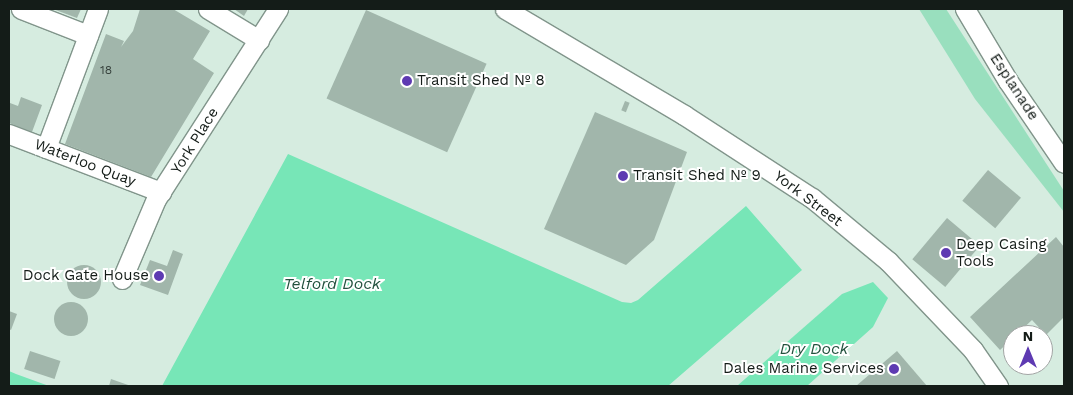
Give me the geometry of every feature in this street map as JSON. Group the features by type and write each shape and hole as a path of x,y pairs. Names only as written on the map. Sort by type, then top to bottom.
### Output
{"street":[{"path":"21,9 88,34"},
{"path":"46,148 98,9"},
{"path":"208,9 259,40"},
{"name":"York Place","path":"122,279 161,192 278,9"},
{"name":"York Street","path":"505,9 684,115 812,198 888,261 973,350 998,386"},
{"name":"Esplanade","path":"966,9 1008,81 1064,163"},
{"name":"Waterloo Quay","path":"9,134 161,192"}],"shaded area":[{"path":"919,9 946,9 1064,191 1064,212 975,99"}],"water":[{"name":"Telford Dock","path":"288,154 622,302 631,303 638,300 746,206 802,270 668,386 162,386"},
{"name":"Dry Dock","path":"873,282 888,298 873,327 807,386 737,386 842,294"},
{"path":"9,371 16,374 49,386 9,386"}],"building":[{"path":"53,9 81,9 77,18"},
{"path":"140,9 173,9 210,31 193,59 214,73 151,177 65,144 106,34 124,41 121,47 133,31"},
{"path":"234,9 248,9 244,16"},
{"name":"Transit Shed № 8","path":"366,10 487,64 447,152 327,99"},
{"path":"21,97 42,105 32,132 9,123 10,103 18,106"},
{"path":"625,101 630,103 626,112 621,110"},
{"name":"Transit Shed № 9","path":"595,112 687,152 654,240 626,265 544,229"},
{"path":"988,170 1021,198 995,228 962,201"},
{"name":"Deep Casing Tools","path":"947,218 980,246 945,287 912,259"},
{"path":"1056,237 1064,247 1064,317 1053,328 1053,325 1037,325 1032,320 1027,325 1003,325 1003,347 1000,350 970,317"},
{"name":"Dock Gate House","path":"173,250 183,254 168,295 140,285 150,260 167,266"},
{"path":"84,265 96,270 101,282 96,294 84,299 72,294 67,282 72,270"},
{"path":"71,302 83,307 88,319 83,331 71,336 59,331 54,319 59,307"},
{"path":"9,311 17,314 11,330 9,329"},
{"path":"30,351 60,361 55,379 24,369"},
{"name":"Dales Marine Services","path":"897,351 927,386 856,386"},
{"path":"111,379 131,386 109,386"}],"place":[{"name":"Transit Shed № 8","path":"407,81"},
{"name":"Transit Shed № 9","path":"623,176"},
{"name":"Deep Casing Tools","path":"946,253"},
{"name":"Dock Gate House","path":"159,276"},
{"name":"Dales Marine Services","path":"894,369"}]}
